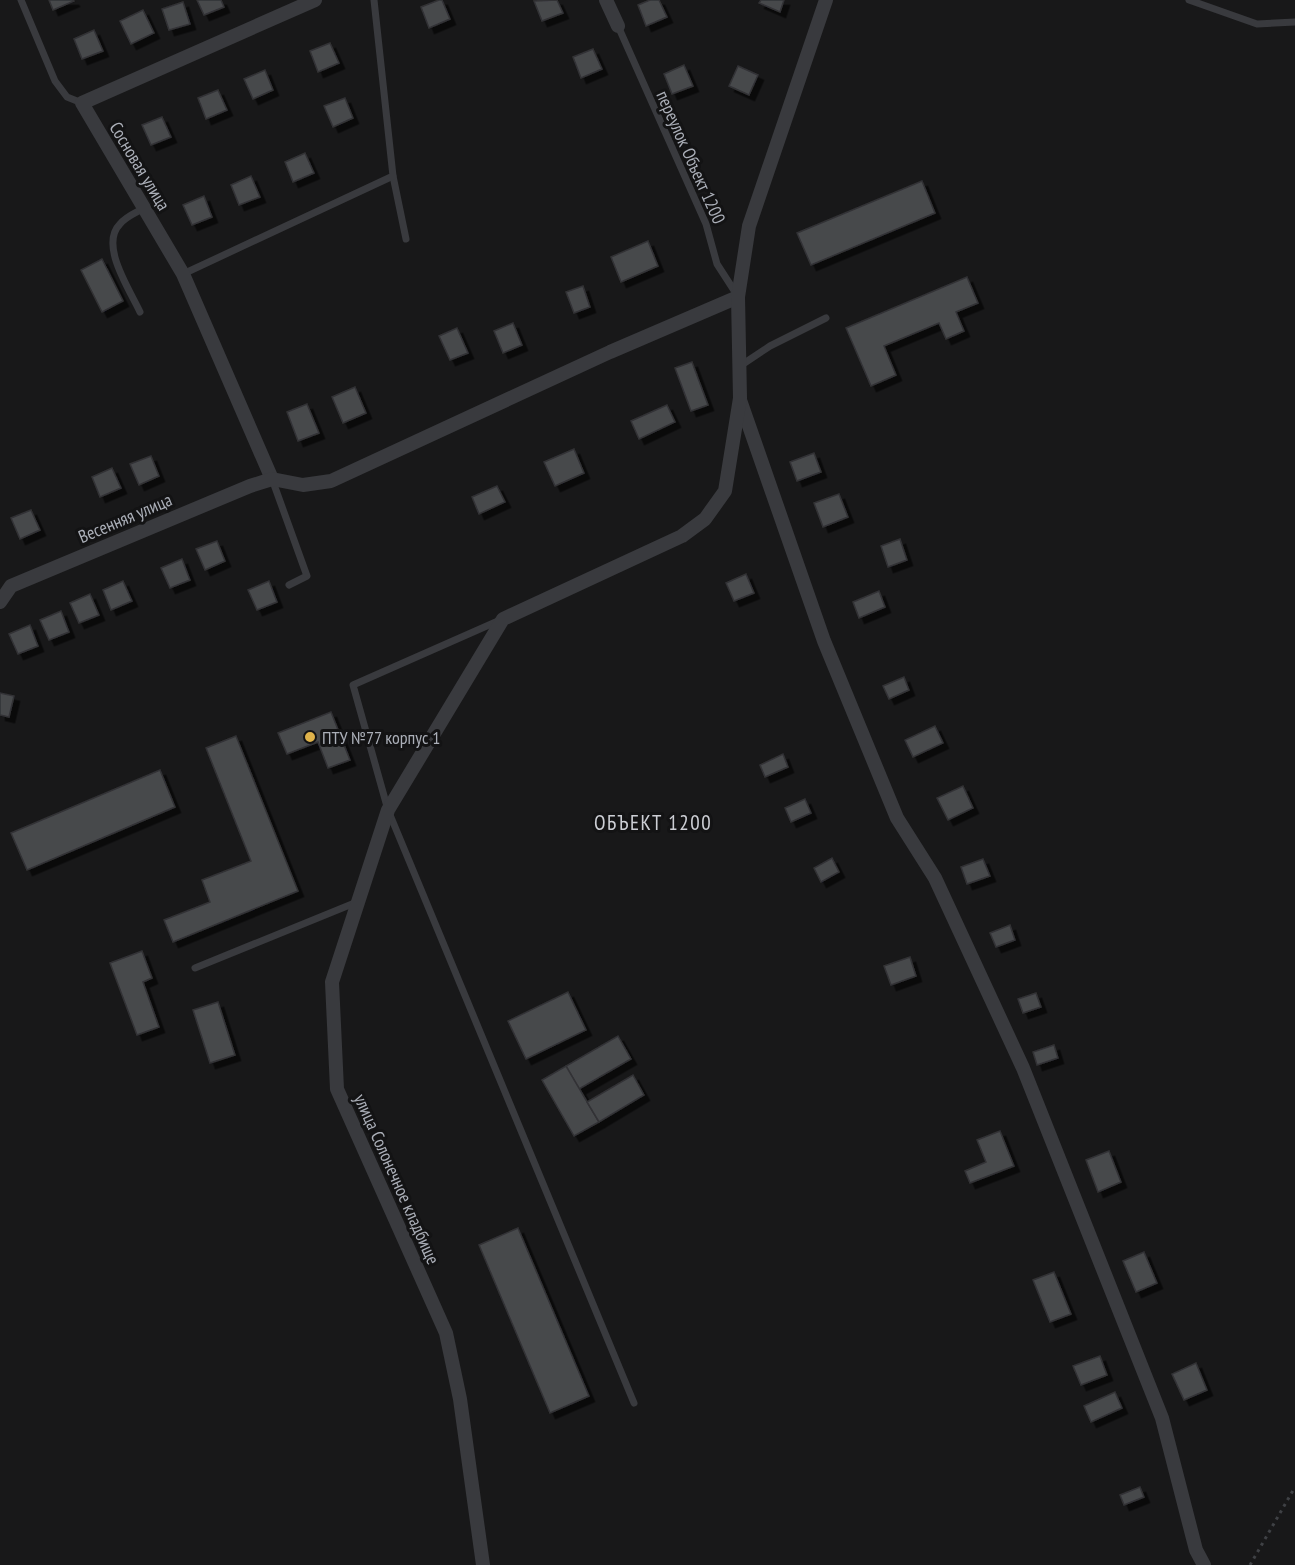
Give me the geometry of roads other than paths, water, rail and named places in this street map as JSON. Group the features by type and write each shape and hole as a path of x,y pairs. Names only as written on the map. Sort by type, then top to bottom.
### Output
{"street":[{"path":"82,103 315,0"},
{"path":"606,0 618,26"},
{"path":"503,619 682,536 705,519 725,490 740,398 738,297 749,226 826,0"},
{"name":"Сосновая улица","path":"82,103 183,274 272,479"},
{"path":"272,479 303,486 331,481 395,454 610,352 738,297"},
{"path":"740,398 824,641 892,807 935,878 1023,1068 1154,1396 1173,1452 1196,1550 1204,1565"},
{"name":"Весенняя улица","path":"0,602 11,586 250,486 272,479"},
{"name":"улица Солонечное кладбище","path":"483,1565 460,1399 447,1333 337,1089 332,982 388,810 503,619"}],"lane":[{"path":"21,0 55,81 67,97 82,103"},
{"path":"374,0 393,176 406,239"},
{"path":"1190,0 1257,24 1295,22"},
{"name":"переулок Объект 1200","path":"618,26 706,224 717,264 738,297"},
{"path":"183,274 393,176"},
{"path":"140,312 114,259 112,236 120,224 144,208"},
{"path":"740,366 770,346 826,318"},
{"path":"272,479 307,576 289,585"},
{"path":"503,619 352,685 388,810 634,1403"},
{"path":"195,968 357,902"}],"place":[{"name":"ПТУ №77 корпус 1","path":"310,737"}],"district":[{"name":"ОБЪЕКТ 1200","path":"653,822"}]}
